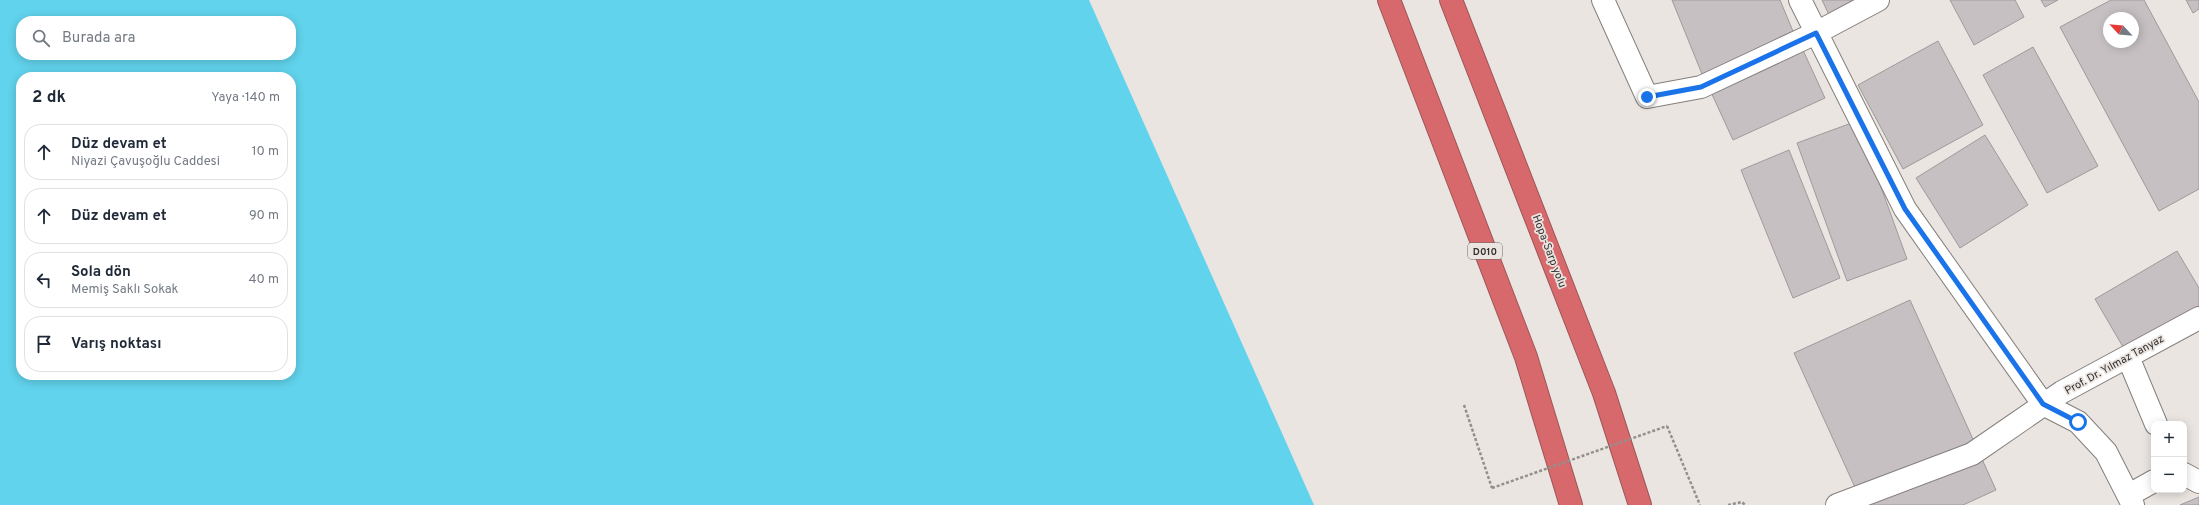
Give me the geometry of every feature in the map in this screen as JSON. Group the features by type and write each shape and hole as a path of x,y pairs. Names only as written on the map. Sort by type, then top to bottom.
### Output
{"highway":[{"name":"D010","path":"1389,0 1526,357 1571,505"},
{"name":"Hopa-Sarp yolu","path":"1451,0 1604,393 1640,505"}],"street":[{"path":"1603,0 1647,97 1701,87 1816,33 1878,0"},
{"path":"1800,0 1905,209 2043,404 2078,422 2106,452 2131,500 2151,483"},
{"name":"Prof. Dr. Yılmaz Tanyaz","path":"1837,505 1972,454 2043,404 2199,318"},
{"path":"2128,357 2155,421"},
{"path":"2187,476 2199,482"}],"path":[{"path":"1464,405 1492,488 1667,426 1700,505"},
{"path":"1728,505 1742,502 1745,505"}],"water":[{"path":"0,0 1089,0 1314,505 0,505"}],"building":[{"path":"1672,0 1780,0 1795,36 1702,74"},
{"path":"1822,0 1865,0 1830,17"},
{"path":"1950,0 2015,0 2024,17 1974,45"},
{"path":"2041,0 2058,0 2045,7"},
{"path":"2111,0 2144,0 2199,102 2199,189 2159,211 2060,27"},
{"path":"2186,0 2199,0 2199,9 2193,13"},
{"path":"1938,41 1983,125 1903,169 1858,85"},
{"path":"2033,47 2098,166 2047,193 1983,75"},
{"path":"1802,48 1825,98 1733,140 1710,90"},
{"path":"1857,121 1907,259 1847,281 1797,143"},
{"path":"1985,135 2028,205 1960,248 1916,178"},
{"path":"1789,150 1840,278 1793,298 1741,170"},
{"path":"2177,251 2199,288 2199,325 2133,364 2095,299"},
{"path":"1910,300 1996,490 1963,505 1863,505 1794,353"},
{"path":"2199,497 2199,505 2180,505"}],"route":[{"path":"1647,97 1701,87 1816,33 1905,209 2043,404 2078,422"}]}
